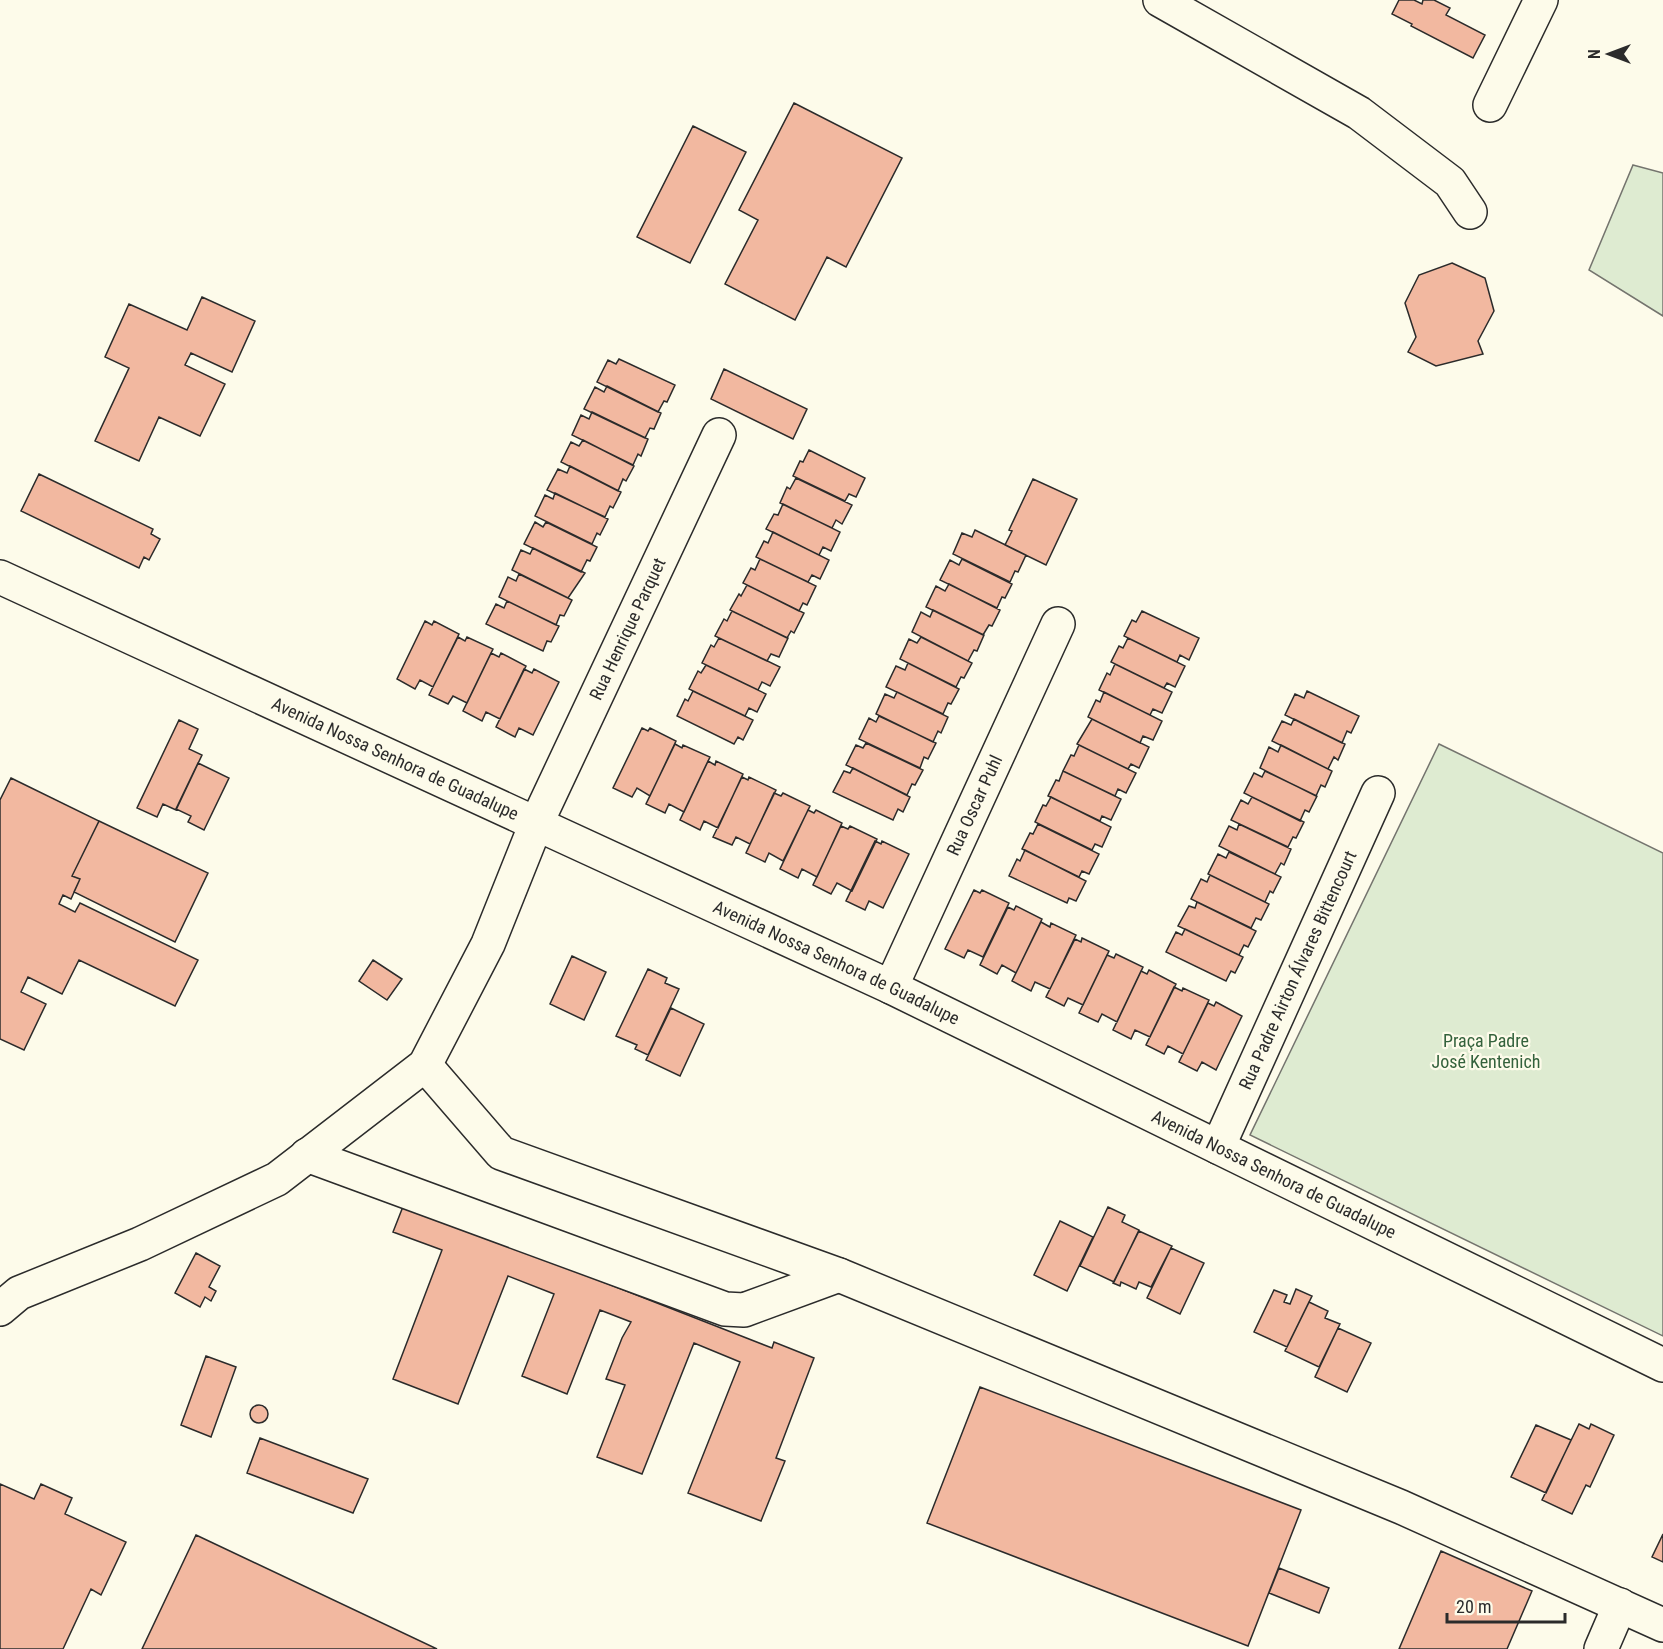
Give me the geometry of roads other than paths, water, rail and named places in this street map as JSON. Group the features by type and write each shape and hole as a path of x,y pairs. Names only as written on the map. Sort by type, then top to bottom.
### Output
{"street":[{"path":"1160,0 1359,113 1450,182 1470,212"},
{"path":"1490,105 1541,0"},
{"name":"Rua Henrique Parquet","path":"425,1065 488,944 536,824 718,435"},
{"name":"Avenida Nossa Senhora de Guadalupe","path":"0,577 891,987 1663,1365"},
{"name":"Rua Oscar Puhl","path":"891,987 1058,624"},
{"name":"Rua Padre Airton Álvares Bittencourt","path":"1218,1147 1378,793"},
{"path":"0,1309 19,1293 140,1244 277,1179 425,1065 501,1153 839,1275 1401,1507 1663,1625"},
{"path":"307,1155 725,1309 744,1310 839,1275"},
{"path":"1601,1649 1620,1605"}],"park label":[{"name":"Praça Padre José Kentenich","path":"1486,1051"}]}
